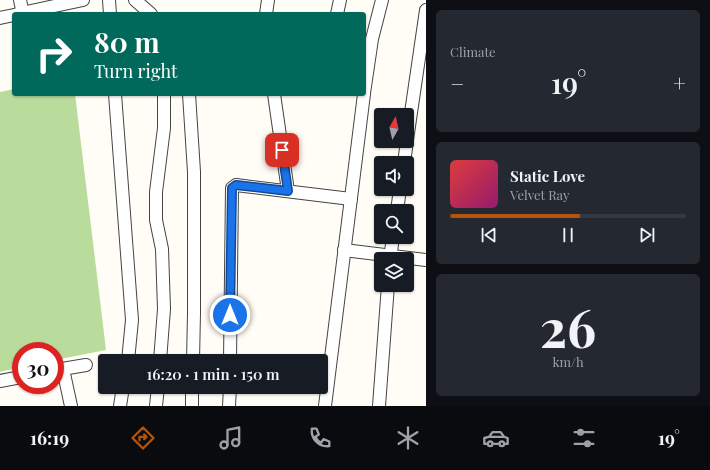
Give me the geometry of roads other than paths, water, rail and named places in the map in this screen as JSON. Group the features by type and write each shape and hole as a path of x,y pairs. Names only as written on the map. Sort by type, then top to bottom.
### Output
{"street":[{"path":"19,12 20,0"},
{"path":"28,12 83,0"},
{"path":"109,0 110,12"},
{"path":"135,0 149,12"},
{"path":"266,12 268,0"},
{"path":"337,12 340,0"},
{"path":"366,80 372,39 382,0"},
{"path":"412,108 426,10"},
{"path":"0,18 12,15"},
{"path":"115,96 132,320 129,354"},
{"path":"161,354 164,309 162,249 156,220 156,192 164,128 164,96"},
{"path":"189,96 194,172 193,354"},
{"path":"274,96 288,191"},
{"path":"325,406 364,96"},
{"path":"230,354 232,188 236,185 351,199"},
{"path":"344,250 374,255"},
{"path":"414,259 426,260"},
{"path":"379,406 387,292"},
{"path":"64,369 86,364"},
{"path":"0,381 12,379"},
{"path":"64,385 71,406"},
{"path":"120,406 122,394"},
{"path":"156,406 157,394"},
{"path":"192,394 192,406"},
{"path":"230,394 230,406"}]}
